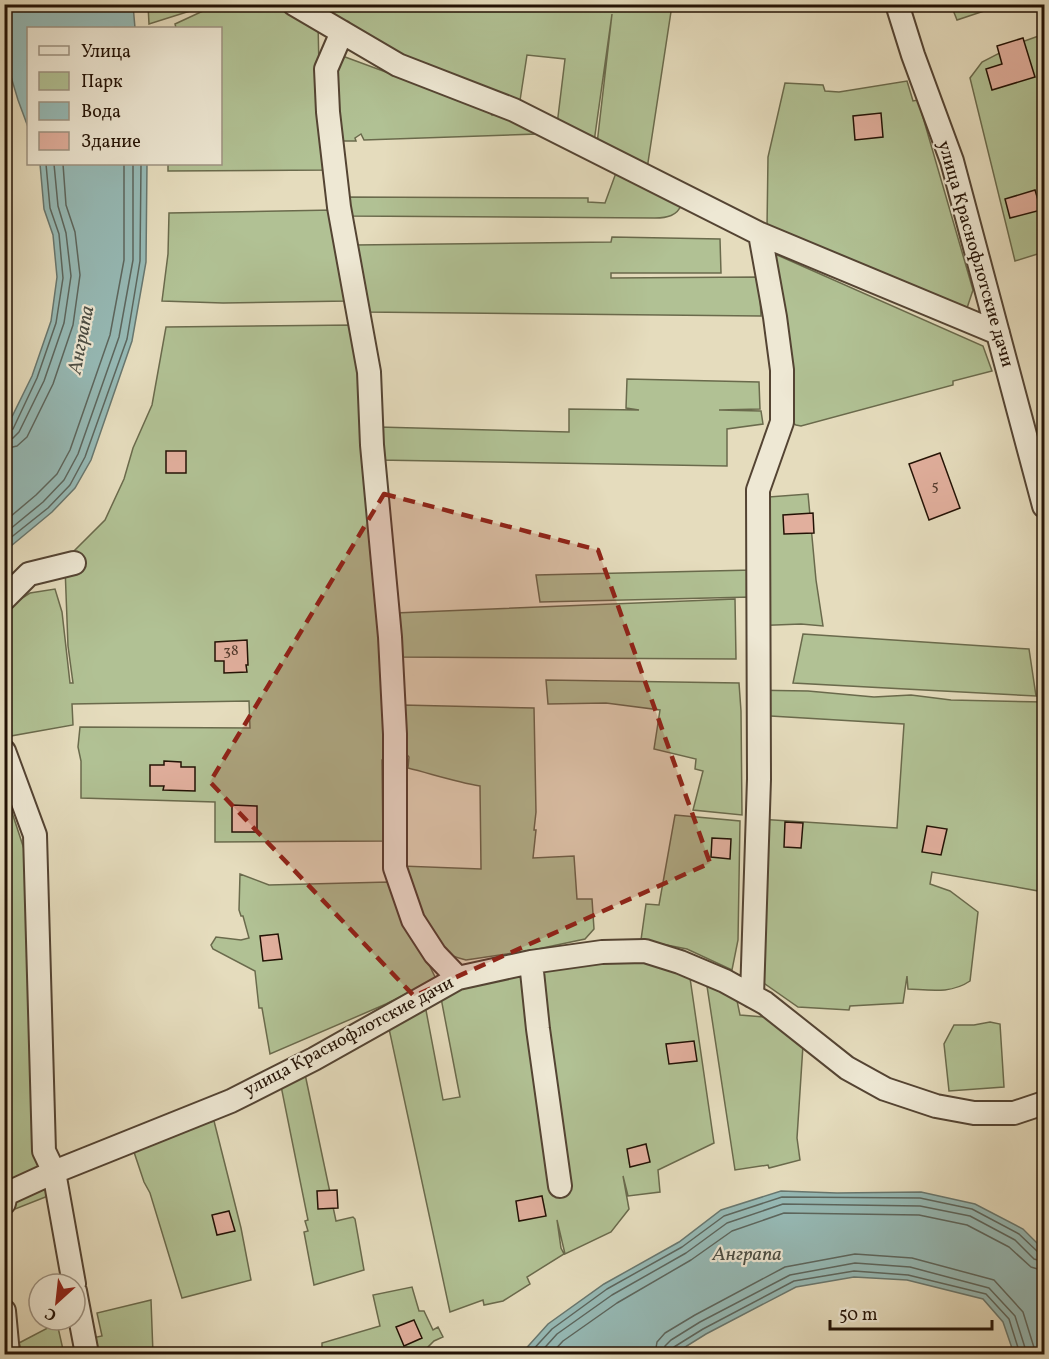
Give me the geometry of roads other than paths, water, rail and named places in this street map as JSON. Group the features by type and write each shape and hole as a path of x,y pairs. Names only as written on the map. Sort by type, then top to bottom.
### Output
{"street":[{"path":"294,4 398,64 514,110 760,234 998,333"},
{"name":"улица Краснофлотские дачи","path":"897,4 952,161 1044,506"},
{"path":"342,32 326,69 328,112 339,207 369,372 372,445 390,637 395,734 395,868 412,920 435,954 458,978"},
{"path":"752,996 759,779 758,490 782,422 782,370 760,234"},
{"path":"4,599 29,574 74,563"},
{"path":"4,751 35,835 44,1151 54,1172 72,1272"},
{"name":"улица Краснофлотские дачи","path":"5,1197 54,1172 231,1101 314,1059 458,978 531,962 602,951 645,951 689,965 726,981 765,1004 847,1068 885,1089 936,1106 974,1113 1014,1113 1044,1103"},
{"path":"531,962 560,1186"},
{"path":"4,1311 8,1354"},
{"path":"83,1332 87,1354"}],"water":[{"path":"4,5 133,5 135,27 27,27 27,124 9,70 5,65"},
{"name":"Анграпа","path":"40,165 147,165 146,262 132,341 91,460 75,488 52,512 5,551 5,431 32,376 51,321 57,277 53,235 44,209"},
{"name":"Анграпа","path":"781,1191 921,1192 975,1204 1023,1229 1044,1250 1044,1354 1014,1354 1003,1322 983,1299 907,1280 854,1277 796,1287 706,1334 674,1354 521,1354 548,1324 604,1284 679,1242 721,1210"}]}
